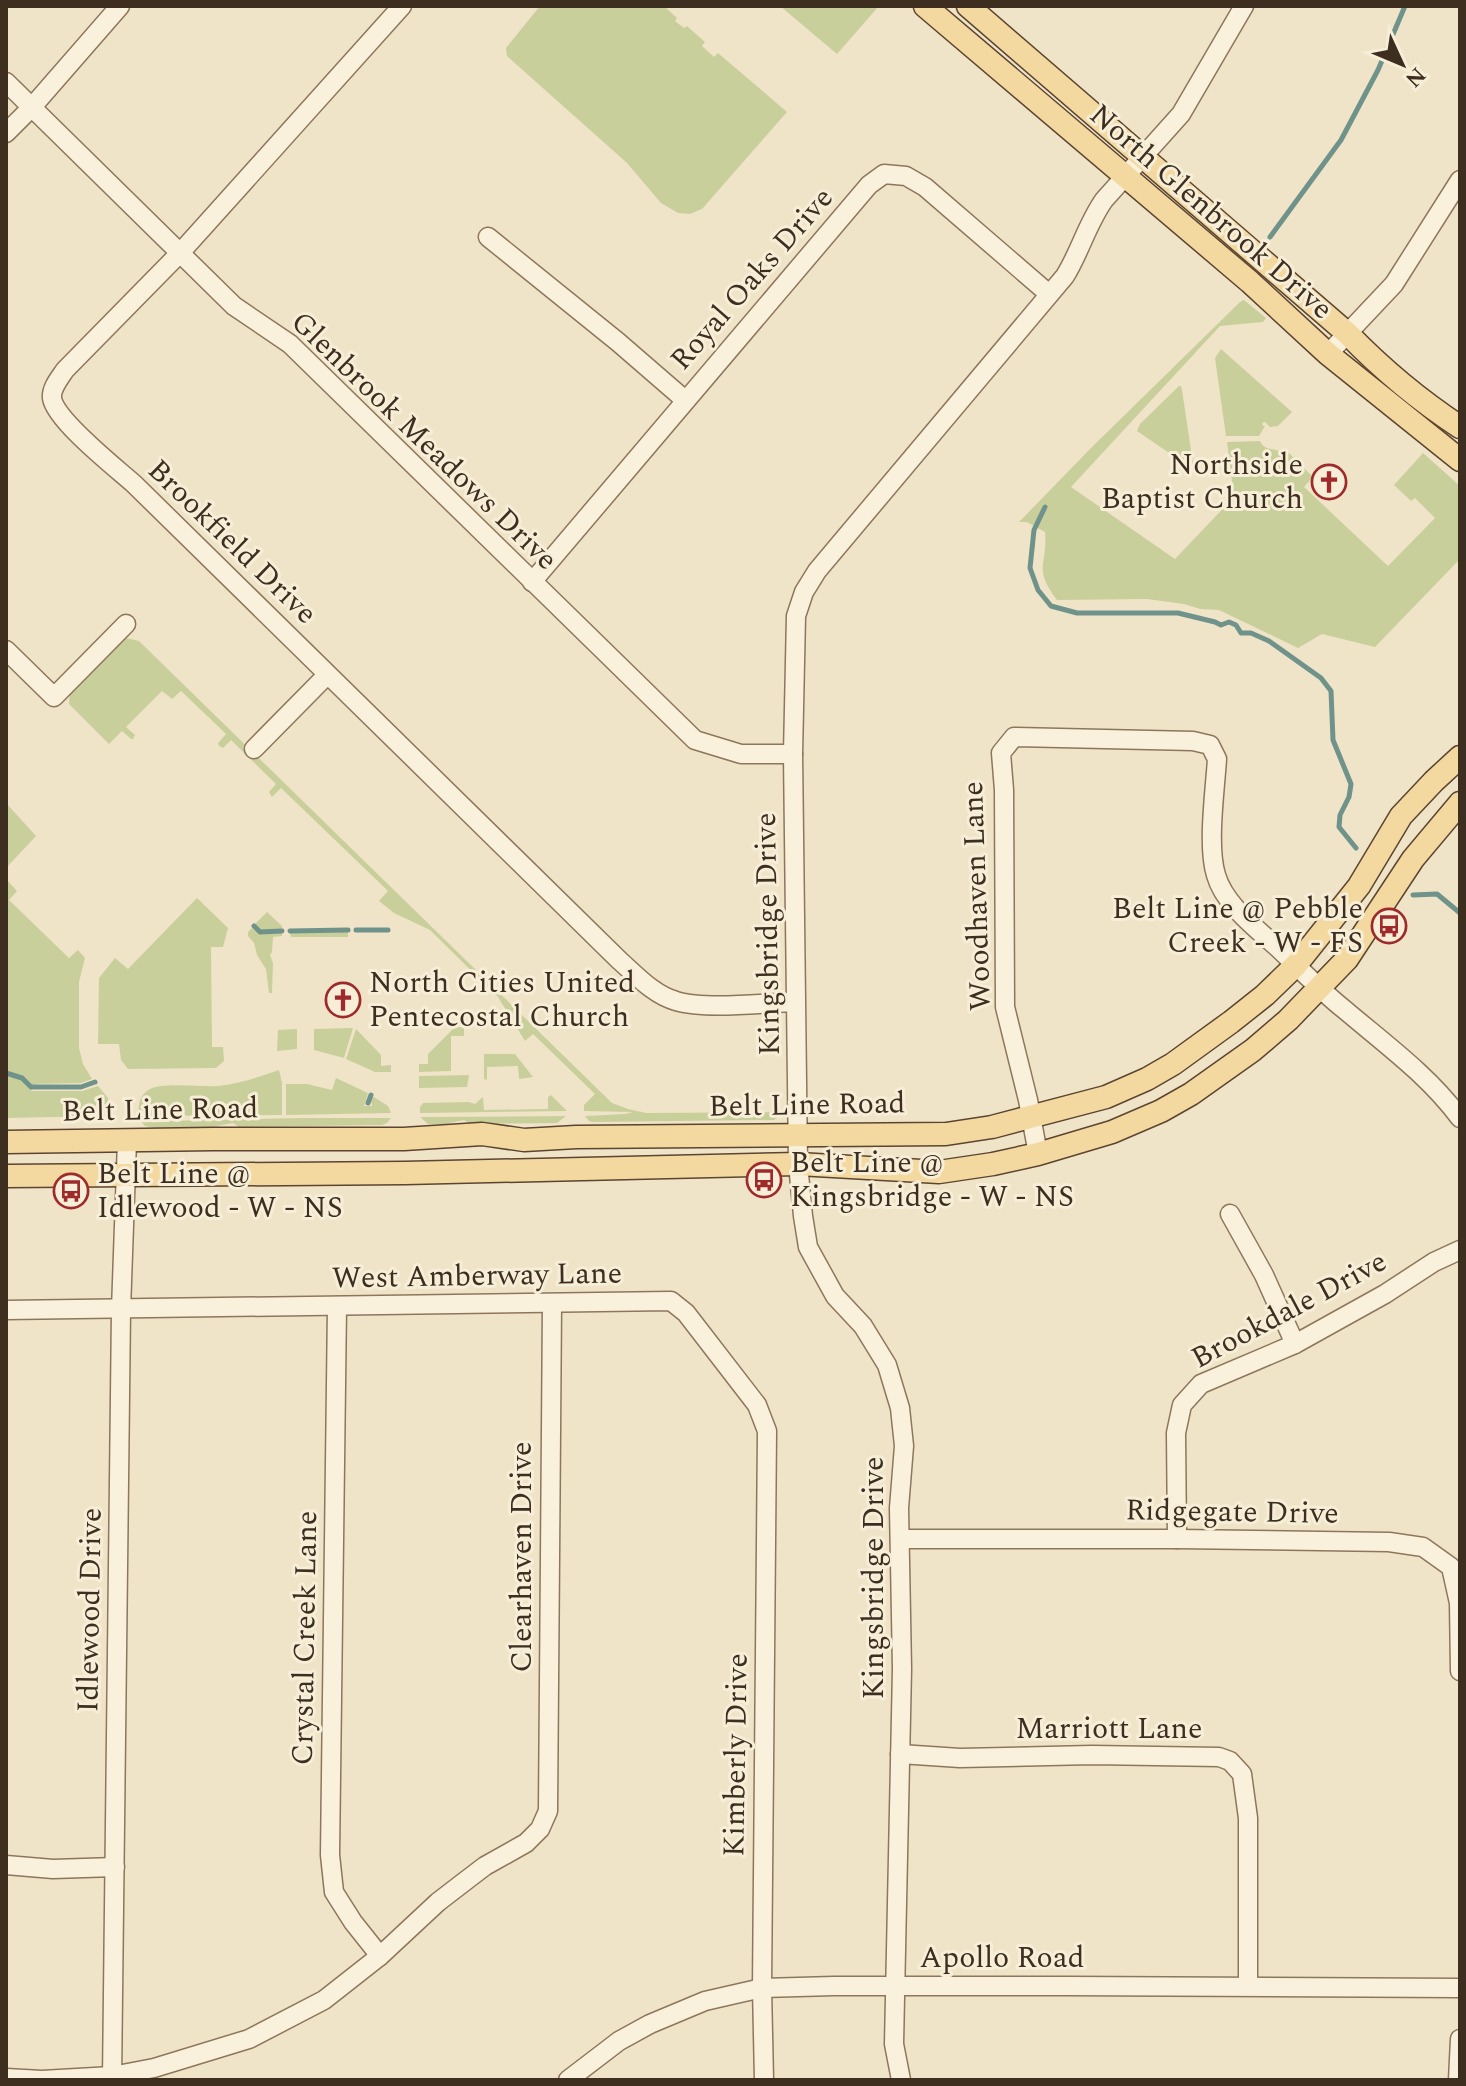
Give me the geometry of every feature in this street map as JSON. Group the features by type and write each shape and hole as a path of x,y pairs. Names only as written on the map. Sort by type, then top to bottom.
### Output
{"main road":[{"name":"North Glenbrook Drive","path":"968,6 1348,334 1376,363 1460,427"},
{"name":"North Glenbrook Drive","path":"936,9 1250,282 1328,354 1460,460"},
{"name":"Belt Line Road","path":"6,1142 404,1139 482,1134 524,1140 946,1134 1032,1118 1106,1097 1147,1079 1173,1064 1254,1004 1296,965 1359,886 1401,816 1460,757"},
{"name":"Belt Line Road","path":"6,1176 405,1173 798,1164 939,1172 1038,1154 1120,1129 1161,1111 1191,1094 1253,1050 1288,1020 1347,959 1413,859 1460,803"},
{"path":"404,1139 405,1173"}],"street":[{"path":"6,133 120,6"},
{"name":"Brookfield Drive","path":"402,6 180,253 65,370 51,395 55,407 74,429 652,989 678,1002 704,1005 795,1002"},
{"name":"Kingsbridge Drive","path":"901,2080 894,2044 902,1669 899,1508 904,1446 900,1408 887,1365 863,1326 835,1296 808,1247 803,1216 798,1164 795,1002 793,754 796,616 804,592 817,571 1065,276 1075,261 1094,215 1181,114 1244,6"},
{"name":"Glenbrook Meadows Drive","path":"6,82 234,306 290,344 695,740 741,754 793,754"},
{"name":"Royal Oaks Drive","path":"532,582 869,185 884,174 906,176 925,187 1049,294"},
{"path":"1328,354 1394,284 1460,180"},
{"path":"488,237 685,400"},
{"path":"6,650 54,697 126,624"},
{"path":"254,749 327,675"},
{"name":"Woodhaven Lane","path":"1038,1154 1005,1007 1004,790 1001,753 1014,737 1193,741 1210,745 1217,759 1212,858 1216,878 1248,921 1296,965"},
{"path":"1296,965 1446,1098 1460,1118"},
{"name":"Idlewood Drive","path":"112,2078 121,1310 127,1141"},
{"path":"1230,1214 1264,1275 1295,1344"},
{"name":"Brookdale Drive","path":"1177,1539 1176,1433 1182,1405 1201,1384 1295,1344 1385,1294 1434,1262 1460,1250"},
{"name":"West Amberway Lane","path":"6,1310 671,1301 686,1313 757,1405 767,1431"},
{"name":"Clearhaven Drive","path":"380,1956 455,1889 485,1866 526,1843 540,1829 548,1811 552,1304"},
{"name":"Crystal Creek Lane","path":"337,1306 330,1855 334,1892 380,1956"},
{"name":"Kimberly Drive","path":"764,2080 762,1988 767,1431"},
{"name":"Ridgegate Drive","path":"900,1539 1389,1542 1423,1547 1451,1567 1459,1603 1460,1671"},
{"name":"Marriott Lane","path":"900,1754 960,1758 1092,1755 1219,1757 1230,1761 1242,1774 1248,1818 1248,1986"},
{"path":"6,1865 53,1869 115,1867"},
{"path":"6,2078 112,2078 249,2039 324,2000 380,1956"},
{"name":"Apollo Road","path":"568,2080 619,2041 650,2024 705,2001 762,1988 1460,1988"},
{"path":"1458,2080 1460,2039"}],"green space":[{"path":"540,6 664,6 677,18 675,21 684,28 687,26 705,42 702,46 714,57 718,53 787,112 702,209 690,214 678,213 661,203 627,163 507,56 506,48"},
{"path":"780,6 879,6 837,54"},
{"path":"1244,300 1266,318 1263,322 1220,326 1071,487 1175,559 1234,497 1227,442 1260,441 1268,448 1286,455 1289,453 1313,477 1304,487 1388,566 1435,518 1415,498 1411,501 1394,485 1423,453 1460,486 1460,559 1375,647 1322,634 1298,648 1219,610 1184,604 1147,599 1057,600 1043,573 1045,532 1027,522 1019,522"},
{"path":"1221,349 1292,412 1278,426 1270,427 1265,422 1259,436 1226,436 1215,358"},
{"path":"1179,386 1194,470 1137,431 1140,424"},
{"path":"118,640 139,641 612,1103 646,1113 783,1114 774,1120 589,1121 585,1116 633,1112 584,1111 584,1105 595,1094 533,1034 525,1041 498,997 430,930 394,913 379,901 388,891 281,788 272,797 269,792 276,784 231,740 223,748 219,746 226,734 181,691 172,699 162,691 126,727 135,735 133,739 122,731 109,744 69,704 70,690"},
{"path":"6,803 36,836 6,868"},
{"path":"6,879 17,891 9,900 69,958 78,950 85,958 79,982 79,1048 83,1064 92,1079 81,1083 35,1084 31,1091 82,1091 98,1086 108,1098 109,1116 6,1118"},
{"path":"197,898 228,928 223,947 211,947 212,1047 223,1047 224,1061 216,1068 128,1069 121,1060 119,1044 98,1044 99,978 115,958 128,969"},
{"path":"267,912 282,926 282,930 261,930 255,924"},
{"path":"252,928 259,934 282,933 282,936 273,937 270,955 273,963 272,993 269,993 266,969 248,936"},
{"path":"348,932 348,937 291,937 290,933"},
{"path":"455,1027 464,1027 464,1036 451,1036 451,1071 419,1072 419,1064 428,1064 428,1054"},
{"path":"353,1028 344,1058 314,1050 314,1029"},
{"path":"297,1029 297,1049 277,1051 278,1030"},
{"path":"356,1029 381,1055 381,1066 391,1065 391,1072 375,1072 346,1059"},
{"path":"484,1054 515,1054 533,1077 519,1079 518,1066 487,1067 487,1080 484,1079"},
{"path":"279,1070 282,1115 139,1116 141,1097 156,1087 226,1085"},
{"path":"469,1075 467,1087 419,1088 419,1076"},
{"path":"336,1078 368,1093 364,1106 372,1106 371,1099 374,1097 388,1106 391,1113 286,1115 286,1084 307,1084 332,1090"},
{"path":"551,1095 567,1111 420,1113 423,1103 475,1104 483,1097 484,1110 548,1109 548,1097"},
{"path":"566,1116 557,1123 470,1124 464,1120 428,1124 420,1117"},
{"path":"391,1118 382,1125 239,1127 233,1123 212,1127 154,1128 145,1126 140,1120 164,1121"}],"waterway":[{"path":"1270,237 1341,140 1378,70 1405,6"},
{"path":"1045,507 1034,530 1030,568 1038,590 1051,606 1077,613 1178,613 1221,625 1229,622 1236,625 1241,633 1251,633 1269,641 1321,678 1331,691 1333,740 1351,784 1339,827 1356,848"},
{"path":"1413,895 1437,894 1460,913"},
{"path":"254,926 260,932 282,931"},
{"path":"290,931 348,930"},
{"path":"356,930 388,930"},
{"path":"6,1073 22,1078 31,1087 81,1087 95,1082"},
{"path":"368,1103 371,1095"}],"place":[{"name":"Northside Baptist Church","path":"1329,482"},
{"name":"Belt Line @ Pebble Creek - W - FS","path":"1389,926"},
{"name":"North Cities United Pentecostal Church","path":"343,1000"},
{"name":"Belt Line @ Kingsbridge - W - NS","path":"764,1180"},
{"name":"Belt Line @ Idlewood - W - NS","path":"71,1191"}]}
